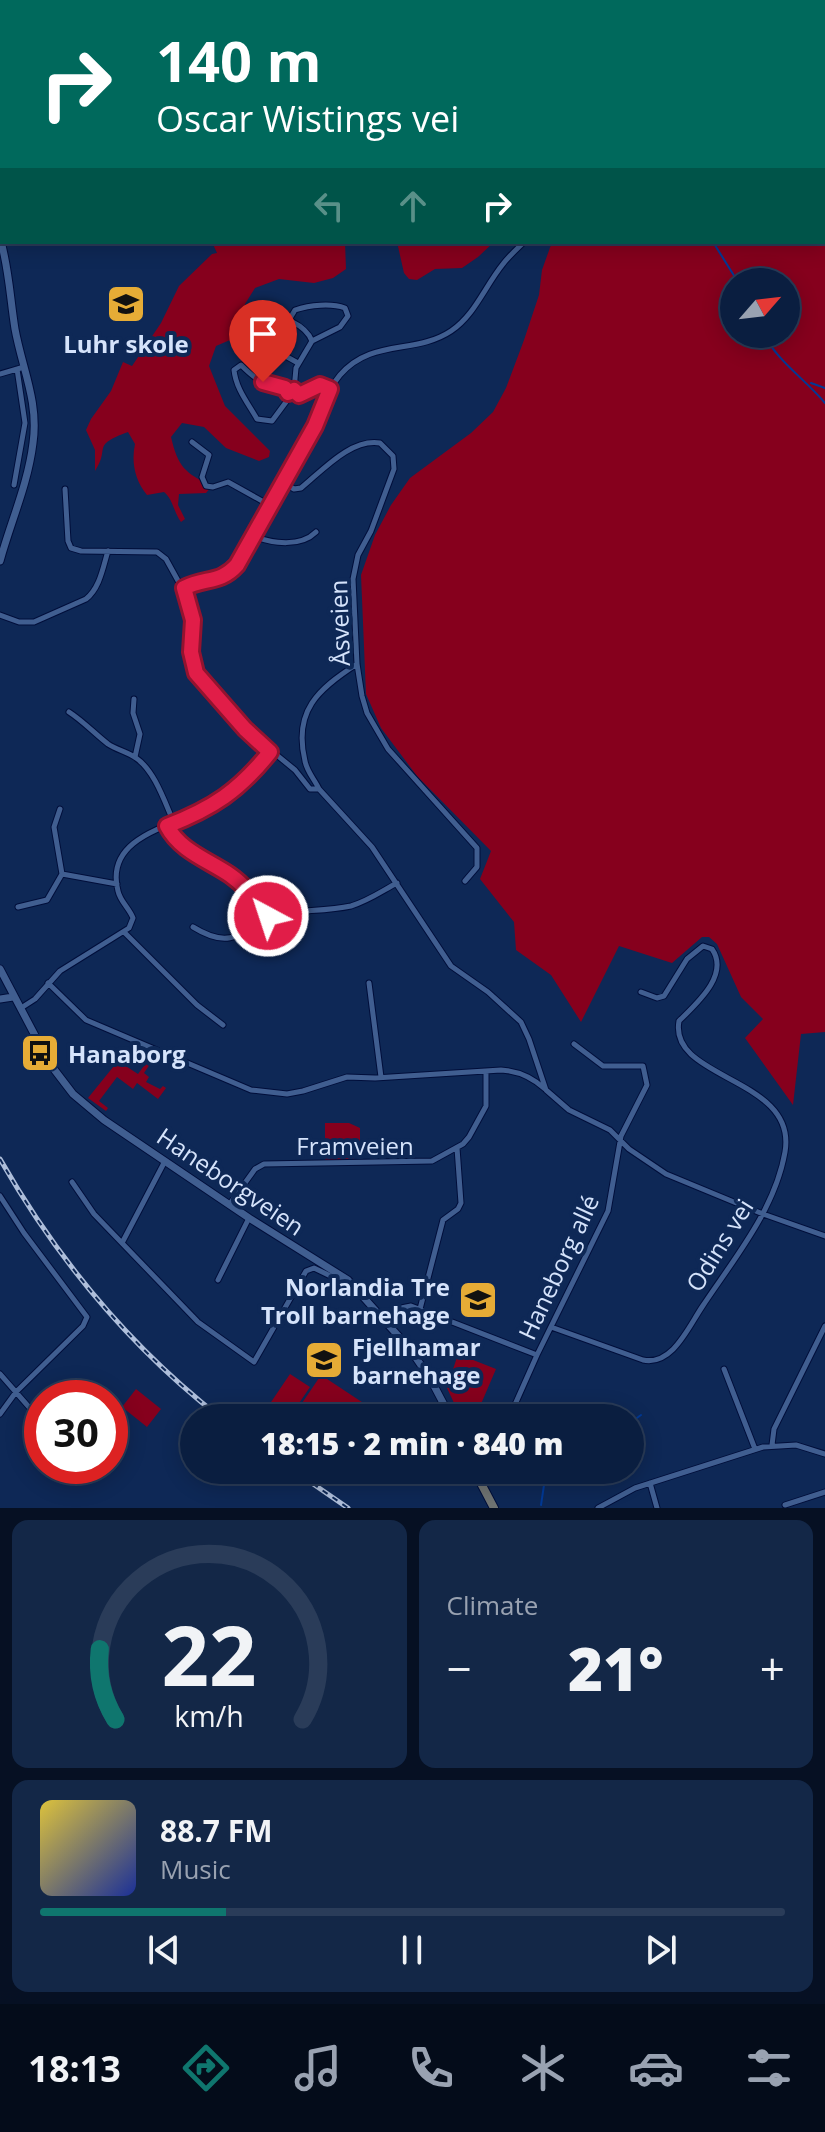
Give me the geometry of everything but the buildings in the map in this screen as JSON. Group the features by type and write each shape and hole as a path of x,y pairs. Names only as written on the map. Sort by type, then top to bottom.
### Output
{"main road":[{"path":"482,1484 494,1507"}],"street":[{"path":"184,588 227,575 237,565 315,426 330,389 341,374 361,358 385,348 434,339 459,325 471,313 505,261 522,244"},
{"path":"2,250 21,368 25,423 14,485"},
{"path":"289,320 295,310 304,307 335,305 345,308 348,316 340,327 312,341 298,363 291,392 289,398 272,421 257,419 240,390 234,370 241,365 263,382 291,392 302,394 320,385 330,389"},
{"path":"256,340 267,320 277,317 305,330 312,341"},
{"path":"244,333 298,363"},
{"path":"0,374 21,368"},
{"path":"0,561 21,499 33,443 35,408 21,368"},
{"path":"192,442 209,455 202,477 206,486 228,482 271,506"},
{"name":"Åsveien","path":"284,483 294,489 301,488 350,450 366,443 380,443 393,456 394,469 354,567 357,664 367,713 388,749 477,848 477,867 465,881"},
{"path":"65,489 69,546 81,551 157,552 166,559 184,588 193,620 191,652 196,673 245,729 295,770 310,789 319,789"},
{"path":"254,536 273,541 300,542 308,540 316,532"},
{"path":"0,615 19,622 34,622 86,599 91,596 101,576 108,551"},
{"path":"357,664 319,691 304,717 304,760 319,789 372,847 451,966 488,992 521,1022 546,1088"},
{"path":"134,699 133,713 140,734 135,757"},
{"path":"69,712 118,751 135,757 157,786 174,823"},
{"path":"20,1009 31,1003 60,971 124,932 132,922 117,884 122,855 148,832 225,799 270,752"},
{"path":"18,907 47,900 62,874 54,827 60,809"},
{"path":"167,826 178,844 240,883 268,916"},
{"path":"62,874 117,884"},
{"path":"193,927 213,939 237,937 268,916 349,906 397,883"},
{"path":"124,932 197,1005 223,1025"},
{"name":"Odins vei","path":"551,1327 643,1360 661,1360 689,1327 763,1214 785,1154 785,1134 779,1116 766,1100 706,1067 679,1035 679,1021 706,992 715,976 718,963 715,953 707,946 698,948 687,959 664,996 657,998 641,992"},
{"name":"Haneborgveien","path":"0,969 50,1064 73,1094 104,1120 229,1205 348,1280 386,1320 425,1369 444,1404"},
{"path":"48,983 86,1020 246,1088 287,1094 347,1077 515,1070 546,1088 569,1110 602,1125 666,1174 825,1236"},
{"path":"369,983 381,1077"},
{"path":"0,999 13,997"},
{"name":"Haneborg allé","path":"515,1404 608,1211 621,1140 645,1093 645,1068 638,1065 603,1066 574,1044"},
{"path":"420,1309 443,1220 461,1203 457,1148 467,1141 486,1106 486,1071"},
{"name":"Framveien","path":"229,1205 255,1169 264,1164 422,1163 457,1148"},
{"path":"122,1243 165,1161"},
{"path":"72,1182 94,1214 198,1322 254,1362 306,1271 314,1268 341,1281 348,1280"},
{"path":"0,1196 87,1317 83,1326 16,1392 0,1414"},
{"path":"218,1280 249,1218"},
{"path":"386,1320 404,1306 420,1309 537,1355"},
{"path":"772,1445 773,1431 789,1395 825,1326"},
{"path":"724,1369 755,1449"},
{"path":"0,1374 24,1401"},
{"path":"598,1508 635,1488 755,1449 796,1445 825,1454"},
{"path":"650,1483 657,1508"},
{"path":"785,1505 825,1492"}],"shaded area":[{"path":"213,244 345,244 346,269 333,278 314,283 279,279 255,288 245,304 245,346 230,340 216,346 209,366 225,406 270,451 269,457 259,461 226,448 204,427 182,423 171,437 180,462 189,473 212,486 206,493 179,494 178,505 185,519 181,522 164,492 147,495 143,490 135,471 135,444 128,432 105,444 95,471 95,450 86,430 111,391 123,362 132,366 161,323 179,286 212,254 217,253"},
{"path":"397,244 492,244 462,268 435,269 417,280 409,279 404,273"},
{"path":"551,244 825,244 825,1032 801,1034 793,1105 745,1038 763,1019 741,997 717,944 709,937 702,937 672,963 619,946 581,1022 551,975 516,950 514,922 480,879 491,851 417,776 381,728 366,694 361,575 375,535 410,478 471,433 493,412 506,388 539,295 542,270"},
{"path":"149,1059 152,1061 144,1073 149,1077 146,1082 160,1089 163,1086 166,1088 158,1099 137,1083 133,1089 117,1077 99,1101 108,1108 106,1111 88,1098 118,1061 138,1074"},
{"path":"325,1123 349,1123 360,1128 360,1149 357,1149 353,1161 325,1161"},
{"path":"458,1354 496,1369 481,1404 454,1404 447,1388"},
{"path":"290,1374 310,1387 298,1404 270,1404"},
{"path":"321,1375 365,1404 301,1404"},
{"path":"136,1389 161,1409 147,1427 128,1412 128,1399"}],"waterway":[{"path":"714,244 729,268"},
{"path":"773,348 825,403"},
{"path":"811,383 825,388"},
{"path":"541,1505 545,1484"}],"railway":[{"path":"0,1159 46,1232 98,1299 156,1362 204,1404"},
{"path":"313,1484 348,1508"}],"place":[{"name":"Luhr skole","path":"126,304"},
{"name":"Hanaborg","path":"40,1053"},
{"name":"Norlandia Tre Troll barnehage","path":"478,1300"},
{"name":"Fjellhamar barnehage","path":"324,1360"}],"route":[{"path":"263,382 285,388 288,393 294,390 299,395 320,385 330,389 315,426 237,565 221,578 184,588 193,620 191,652 196,673 245,729 270,752 225,799 167,826 178,844 232,876 248,890 268,916"}]}
